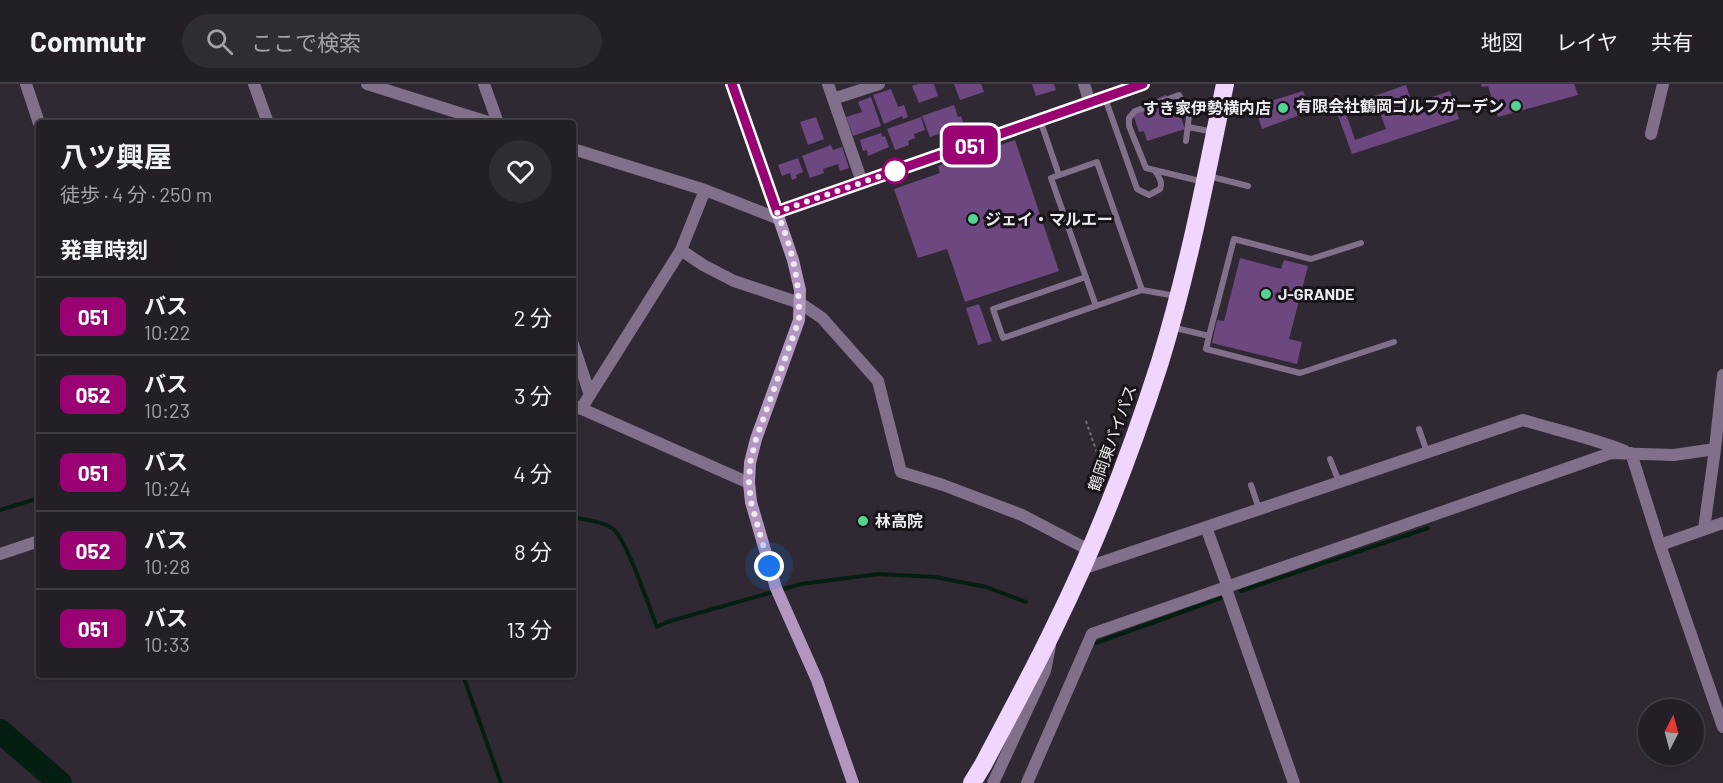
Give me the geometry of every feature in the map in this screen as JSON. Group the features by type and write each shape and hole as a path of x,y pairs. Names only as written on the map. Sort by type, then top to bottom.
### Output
{"highway":[{"name":"鶴岡東バイパス","path":"972,783 1054,628 1082,569 1139,424 1170,327 1225,84"}],"street":[{"path":"26,84 38,120"},
{"path":"254,84 267,120"},
{"path":"367,84 481,120"},
{"path":"484,84 497,120"},
{"path":"732,84 798,278 800,303 799,320 756,439 750,463 749,483 755,522 776,588 817,680 853,783"},
{"path":"828,84 862,182"},
{"path":"833,99 879,84"},
{"path":"1084,84 1090,103"},
{"path":"576,150 778,215 862,182 1143,84"},
{"path":"1652,134 1663,84"},
{"path":"705,190 681,250 590,395 577,407 749,483"},
{"path":"681,250 703,265 734,281 800,303 822,318 878,381 901,472 943,485 1022,515 1089,550"},
{"path":"576,353 590,395"},
{"path":"1704,529 1723,375"},
{"path":"1082,569 1523,420 1569,435 1604,442 1631,453"},
{"path":"1027,783 1092,634 1226,585 1611,453 1674,455 1715,449"},
{"path":"1631,453 1723,727"},
{"path":"1660,545 1723,523"},
{"path":"1206,527 1294,783"},
{"path":"0,554 36,542"},
{"path":"993,783 1046,671 1054,628"}],"lane":[{"path":"1186,141 1190,116 1179,96 1131,114 1130,126 1146,168 1248,186"},
{"path":"1105,98 1137,189 1149,195 1160,189 1162,185 1160,177 1154,170"},
{"path":"1040,120 1059,175"},
{"path":"1188,127 1215,132"},
{"path":"1096,306 1051,178 1096,162 1142,290"},
{"path":"1360,243 1311,259 1234,239 1206,349 1300,373 1394,342"},
{"path":"1086,277 993,309 1003,339 1142,290 1177,296"},
{"path":"1170,327 1209,336"},
{"path":"1419,429 1427,452"},
{"path":"1330,459 1339,482"},
{"path":"1251,485 1259,509"}],"path":[{"path":"1086,421 1104,473"}],"building":[{"path":"934,84 938,96 919,103 912,86"},
{"path":"954,84 981,84 984,92 960,100"},
{"path":"1032,84 1054,84 1056,90 1036,96"},
{"name":"有限会社鶴岡ゴルフガーデン","path":"1481,84 1574,84 1578,95 1498,117 1488,86 1482,87"},
{"path":"1406,85 1416,114 1435,108 1432,97 1450,91 1459,119 1352,154 1337,113 1345,110 1355,140 1386,129 1374,96"},
{"path":"891,89 898,107 904,105 908,117 903,119 902,116 884,124 873,95"},
{"name":"すき家伊勢横内店","path":"1303,91 1311,111 1262,129 1255,106"},
{"path":"1166,95 1169,103 1175,101 1185,129 1147,141 1144,131 1139,132 1133,114 1160,105 1158,98"},
{"path":"871,97 881,126 853,136 846,117 862,112 858,102"},
{"path":"954,105 958,117 961,116 963,122 959,123 960,126 930,137 922,116"},
{"path":"816,117 824,139 808,145 800,122"},
{"path":"921,117 925,130 914,134 915,138 908,141 909,145 895,150 887,129"},
{"path":"881,133 882,137 885,136 889,147 868,156 867,150 863,151 860,140"},
{"name":"ジェイ・マルエー","path":"1015,140 1059,271 965,302 947,249 918,258 894,189 940,173 938,166"},
{"path":"831,145 833,150 842,147 849,168 840,171 838,164 823,169 824,173 810,178 802,156"},
{"path":"798,158 803,172 792,180 790,173 782,176 778,165"},
{"name":"J-GRANDE","path":"1240,258 1281,269 1284,260 1308,266 1289,339 1302,342 1297,364 1212,343 1217,320 1224,321"},
{"path":"979,304 992,341 978,345 966,308"}],"waterway":[{"path":"0,510 36,499"},
{"path":"576,518 604,524 619,536 631,560 657,627 667,622 801,584 878,574 935,577 986,587 1026,602"},
{"path":"1241,591 1428,528"},
{"path":"1096,643 1221,598"},
{"path":"464,678 501,783"},
{"path":"0,731 60,783"}],"bus line":[{"name":"051","path":"732,84 777,212 1143,84"}],"place":[{"name":"有限会社鶴岡ゴルフガーデン","path":"1516,106"},
{"name":"すき家伊勢横内店","path":"1283,108"},
{"name":"ジェイ・マルエー","path":"973,219"},
{"name":"J-GRANDE","path":"1266,294"},
{"name":"林高院","path":"863,521"}],"route":[{"path":"769,566 751,502 750,463 756,439 799,320 800,303 798,278 777,212 895,171"}]}
